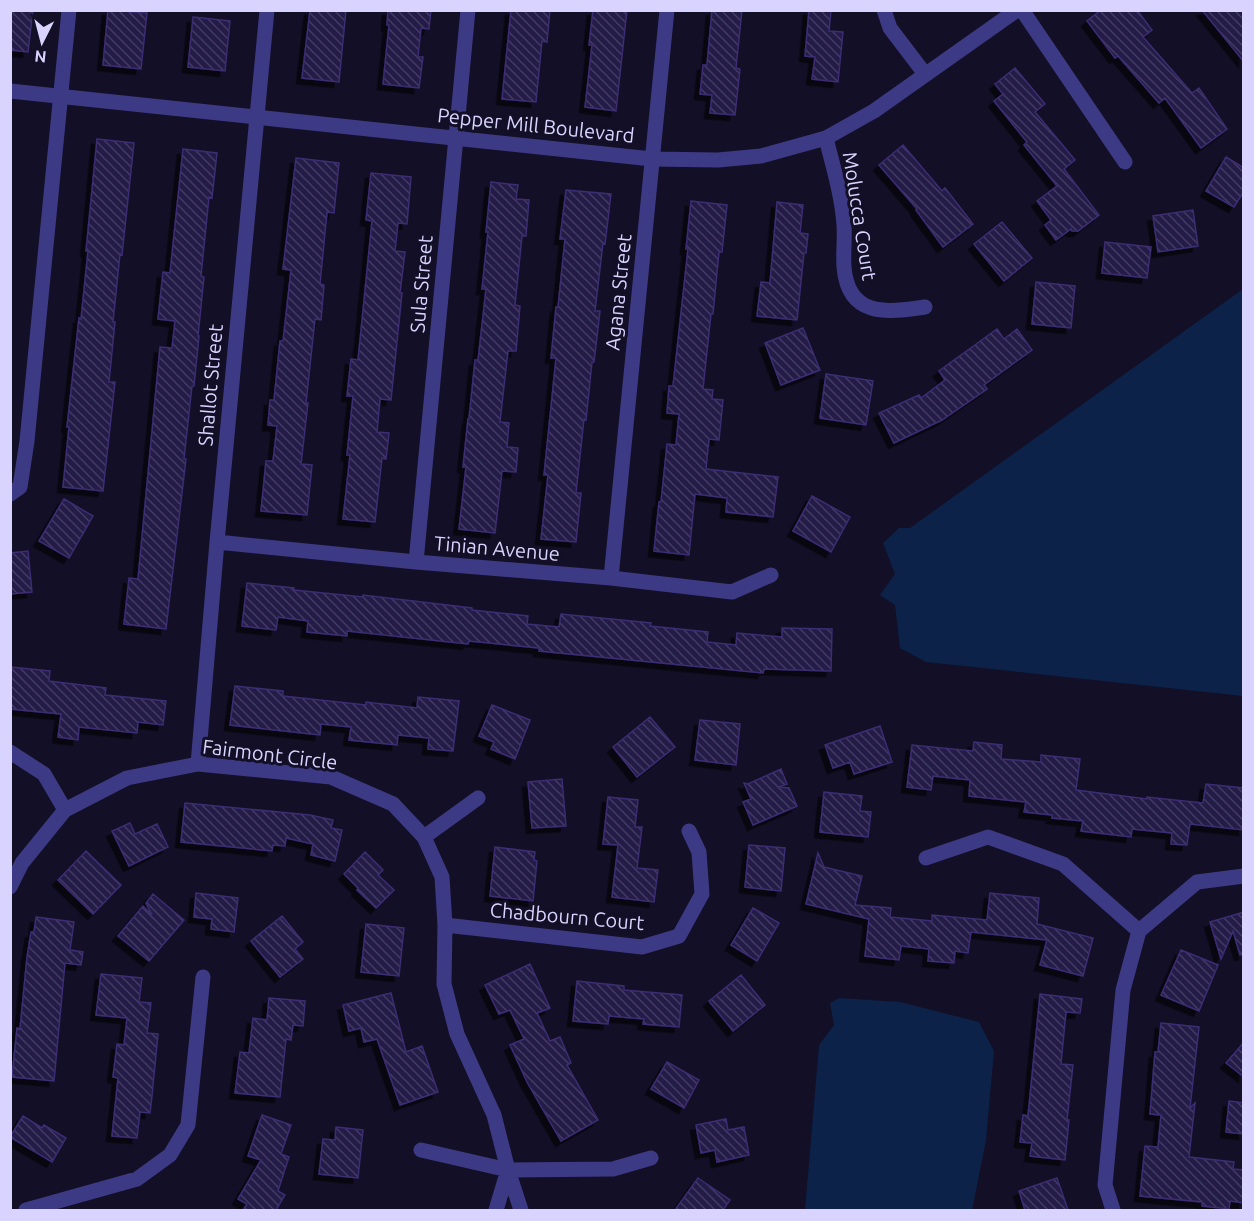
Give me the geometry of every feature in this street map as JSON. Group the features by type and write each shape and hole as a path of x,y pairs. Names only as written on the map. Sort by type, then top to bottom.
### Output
{"street":[{"path":"15,490 27,441 69,10"},
{"name":"Shallot Street","path":"198,764 267,10"},
{"name":"Sula Street","path":"416,562 468,10"},
{"name":"Agana Street","path":"611,578 667,10"},
{"path":"884,10 890,28 925,74"},
{"name":"Pepper Mill Boulevard","path":"10,92 652,159 718,160 761,156 826,138 874,111 1017,10"},
{"path":"1022,10 1125,162"},
{"name":"Molucca Court","path":"826,138 838,187 844,225 844,267 848,288 858,301 870,308 900,311 925,307"},
{"name":"Tinian Avenue","path":"217,542 416,562 611,578 732,592 771,575"},
{"path":"10,752 44,774 65,810"},
{"name":"Fairmont Circle","path":"10,887 22,863 65,810 127,778 198,764 331,777 393,804 424,837 442,877 446,925 444,984 457,1034 494,1115 521,1210"},
{"path":"424,837 478,798"},
{"name":"Chadbourn Court","path":"446,925 642,947 679,936 702,894 699,852 688,831"},
{"path":"926,858 988,837 1063,864 1139,931"},
{"path":"1113,1210 1105,1185 1115,1070 1123,990 1139,931 1197,882 1244,876"},
{"path":"26,1210 137,1179 170,1155 188,1125 203,977"},
{"path":"421,1150 508,1170 613,1169 651,1158"},
{"path":"496,1210 508,1170"}],"water":[{"path":"1243,289 1243,696 926,662 900,648 895,605 880,595 895,574 883,543 899,528 910,528"},
{"path":"839,998 900,1002 979,1022 994,1051 986,1140 972,1210 805,1210 819,1045 834,1025 830,1003"}],"building":[{"path":"10,10 33,10 28,52 10,50"},
{"path":"108,10 147,13 141,69 103,65"},
{"path":"310,10 346,10 339,82 302,78"},
{"path":"388,10 431,10 429,29 421,28 418,57 423,57 419,88 383,84 389,25 387,25"},
{"path":"511,10 550,10 547,42 542,41 536,102 502,99"},
{"path":"593,10 627,10 616,111 585,107 592,45 589,45"},
{"path":"712,10 742,10 736,68 740,69 735,115 710,113 712,95 700,94 703,65 707,65"},
{"path":"809,10 831,10 829,31 843,32 838,82 812,79 815,57 805,56"},
{"path":"1101,10 1137,10 1152,30 1143,37 1192,93 1199,88 1227,129 1201,148 1165,98 1159,103 1118,56 1115,58 1087,21"},
{"path":"1202,10 1244,10 1244,62"},
{"path":"193,17 230,21 225,71 188,67"},
{"path":"1015,68 1045,104 1035,112 1075,160 1064,169 1099,215 1078,231 1071,229 1056,240 1045,225 1051,220 1037,201 1057,186 1024,145 1027,142 994,101 1003,94 995,84"},
{"path":"97,139 134,143 113,322 115,322 109,382 115,382 103,491 63,487 69,427 67,427 88,251 86,251"},
{"path":"903,145 942,191 945,188 973,224 943,247 917,209 879,165"},
{"path":"183,149 217,153 212,198 209,197 201,276 204,277 199,336 166,629 124,624 129,578 138,579 160,347 172,348 175,321 158,319 163,272 170,273"},
{"path":"1226,157 1244,168 1244,191 1234,207 1206,191"},
{"path":"296,158 339,163 334,213 327,212 320,284 324,285 321,320 315,319 306,403 308,403 301,464 312,465 307,515 261,511 266,461 273,461 277,426 268,425 270,400 274,400 280,341 283,341 291,270 283,269"},
{"path":"371,173 411,177 407,224 398,223 395,251 405,252 400,293 402,293 391,400 380,399 377,432 389,433 386,459 382,458 375,522 343,519 353,396 347,396 351,359 358,360 372,221 366,220"},
{"path":"491,182 518,185 516,199 529,200 526,236 522,236 515,305 520,306 516,351 508,351 500,422 509,423 507,447 518,448 516,472 502,471 495,533 459,529 466,467 463,467 468,419 475,360 478,360 486,289 482,289"},
{"path":"566,190 611,194 595,311 600,311 576,493 581,493 576,542 541,539 548,475 544,475 556,358 551,358 565,239 560,239"},
{"path":"691,201 727,205 722,252 719,252 703,389 713,390 712,399 723,400 719,440 709,439 706,469 778,477 773,517 726,512 727,498 695,494 689,555 654,551 667,444 676,445 679,414 667,413 669,386 673,386"},
{"path":"777,202 803,205 800,233 808,234 797,320 757,316 761,282 770,283"},
{"path":"1193,210 1198,246 1158,252 1153,216"},
{"path":"1002,222 1032,258 1004,281 974,244"},
{"path":"1105,242 1151,247 1147,278 1102,273"},
{"path":"1036,282 1075,286 1071,328 1032,324"},
{"path":"803,328 820,370 781,385 765,343"},
{"path":"997,329 1004,339 1017,329 1032,350 984,385 987,389 942,420 894,443 879,413 919,395 921,398 945,380 939,371"},
{"path":"826,374 873,381 866,425 820,418"},
{"path":"812,496 850,517 831,552 793,531"},
{"path":"64,499 93,516 69,558 39,541"},
{"path":"28,551 32,592 10,594 10,553"},
{"path":"247,583 528,616 527,624 559,627 561,614 651,623 650,626 708,632 707,642 736,645 737,633 782,637 782,628 832,629 831,671 764,669 763,673 539,651 539,648 469,641 468,644 347,631 347,636 307,632 308,621 278,617 276,630 242,626"},
{"path":"10,667 50,671 49,681 106,688 105,695 166,701 163,725 138,722 137,733 79,727 78,740 58,737 61,714 10,709"},
{"path":"235,686 283,691 283,696 366,705 366,702 417,708 418,697 459,701 453,751 428,749 429,738 398,735 397,745 349,740 351,727 321,724 320,735 230,725"},
{"path":"492,705 530,720 515,759 491,749 494,742 479,736"},
{"path":"650,717 675,747 637,777 613,747"},
{"path":"700,720 740,724 736,765 695,760"},
{"path":"880,726 892,762 854,774 850,762 833,768 825,745"},
{"path":"974,742 1002,745 1001,759 1041,762 1041,755 1080,759 1076,790 1203,803 1206,784 1244,788 1244,830 1190,824 1187,845 1171,844 1172,833 1132,829 1131,837 1081,831 1083,821 1024,812 1026,802 969,796 970,780 933,776 931,790 907,787 912,745 973,751"},
{"path":"781,769 787,784 779,787 789,788 797,806 753,825 743,802 751,799 744,783 748,784"},
{"path":"562,779 566,826 532,828 528,782"},
{"path":"824,792 862,796 860,811 871,812 868,837 820,832"},
{"path":"608,797 638,800 635,827 642,827 637,868 658,870 654,902 612,897 618,845 603,844"},
{"path":"185,803 310,815 333,820 331,828 342,830 335,861 311,855 313,844 286,838 285,846 273,845 272,851 181,842"},
{"path":"130,823 135,834 157,824 168,847 129,866 112,831"},
{"path":"749,845 785,848 781,891 745,887"},
{"path":"495,847 535,852 534,860 537,861 533,901 490,896"},
{"path":"86,851 121,885 93,914 58,880"},
{"path":"365,852 383,870 378,875 394,890 376,908 344,874"},
{"path":"818,853 824,867 862,876 855,905 891,908 890,917 932,921 932,915 987,920 990,893 1039,898 1037,924 1093,938 1083,976 1040,965 1047,940 971,932 968,953 955,951 954,963 928,961 929,949 901,946 899,960 865,956 869,919 806,904"},
{"path":"196,893 238,898 234,932 211,929 212,919 194,917"},
{"path":"153,894 184,920 149,961 118,936 143,906 152,915 146,903"},
{"path":"753,908 779,923 757,961 731,945"},
{"path":"1244,912 1244,954 1240,955 1233,931 1221,959 1210,922"},
{"path":"282,916 303,942 295,949 303,959 280,977 251,941"},
{"path":"36,917 74,922 70,950 83,952 81,965 65,963 54,1081 12,1077 17,1028 20,1029 27,957"},
{"path":"366,924 404,928 399,976 361,972"},
{"path":"1181,950 1218,965 1199,1011 1161,995"},
{"path":"530,964 550,1008 537,1013 550,1041 560,1037 571,1063 567,1065 598,1120 561,1141 527,1082 510,1045 524,1039 510,1010 499,1014 485,985"},
{"path":"101,974 142,978 139,1002 151,1003 147,1033 158,1034 150,1113 140,1112 137,1138 112,1136 118,1078 113,1077 117,1044 124,1045 127,1018 96,1015"},
{"path":"741,975 765,1005 733,1031 709,1001"},
{"path":"577,981 624,986 624,990 682,995 679,1027 643,1024 644,1019 609,1016 608,1024 573,1021"},
{"path":"391,993 406,1052 422,1046 438,1092 400,1105 377,1039 364,1042 361,1028 349,1031 343,1005"},
{"path":"1040,994 1082,999 1080,1013 1066,1012 1061,1064 1073,1065 1065,1160 1030,1156 1032,1143 1020,1142 1023,1115 1028,1116"},
{"path":"269,998 305,1001 303,1026 293,1025 291,1040 286,1039 280,1097 235,1093 240,1052 249,1053 253,1018 267,1020"},
{"path":"1161,1023 1199,1027 1190,1108 1195,1103 1189,1157 1234,1162 1233,1169 1244,1170 1244,1203 1230,1201 1229,1209 1202,1206 1202,1202 1140,1196 1145,1146 1158,1147 1161,1115 1150,1114 1155,1052 1158,1052"},
{"path":"1244,1042 1244,1077 1226,1063"},
{"path":"667,1062 699,1080 684,1108 651,1089"},
{"path":"1229,1101 1244,1103 1244,1134 1226,1132"},
{"path":"262,1115 291,1125 281,1154 289,1157 278,1191 285,1195 276,1210 243,1210 247,1204 238,1199 261,1160 248,1156"},
{"path":"23,1116 42,1128 44,1125 66,1138 52,1162 10,1137"},
{"path":"726,1119 728,1130 744,1127 749,1155 717,1162 715,1150 701,1153 696,1125"},
{"path":"336,1127 363,1130 358,1178 319,1174 323,1139 335,1140"},
{"path":"698,1178 730,1200 723,1210 675,1210"},
{"path":"1057,1178 1068,1210 1025,1210 1019,1191"}]}
